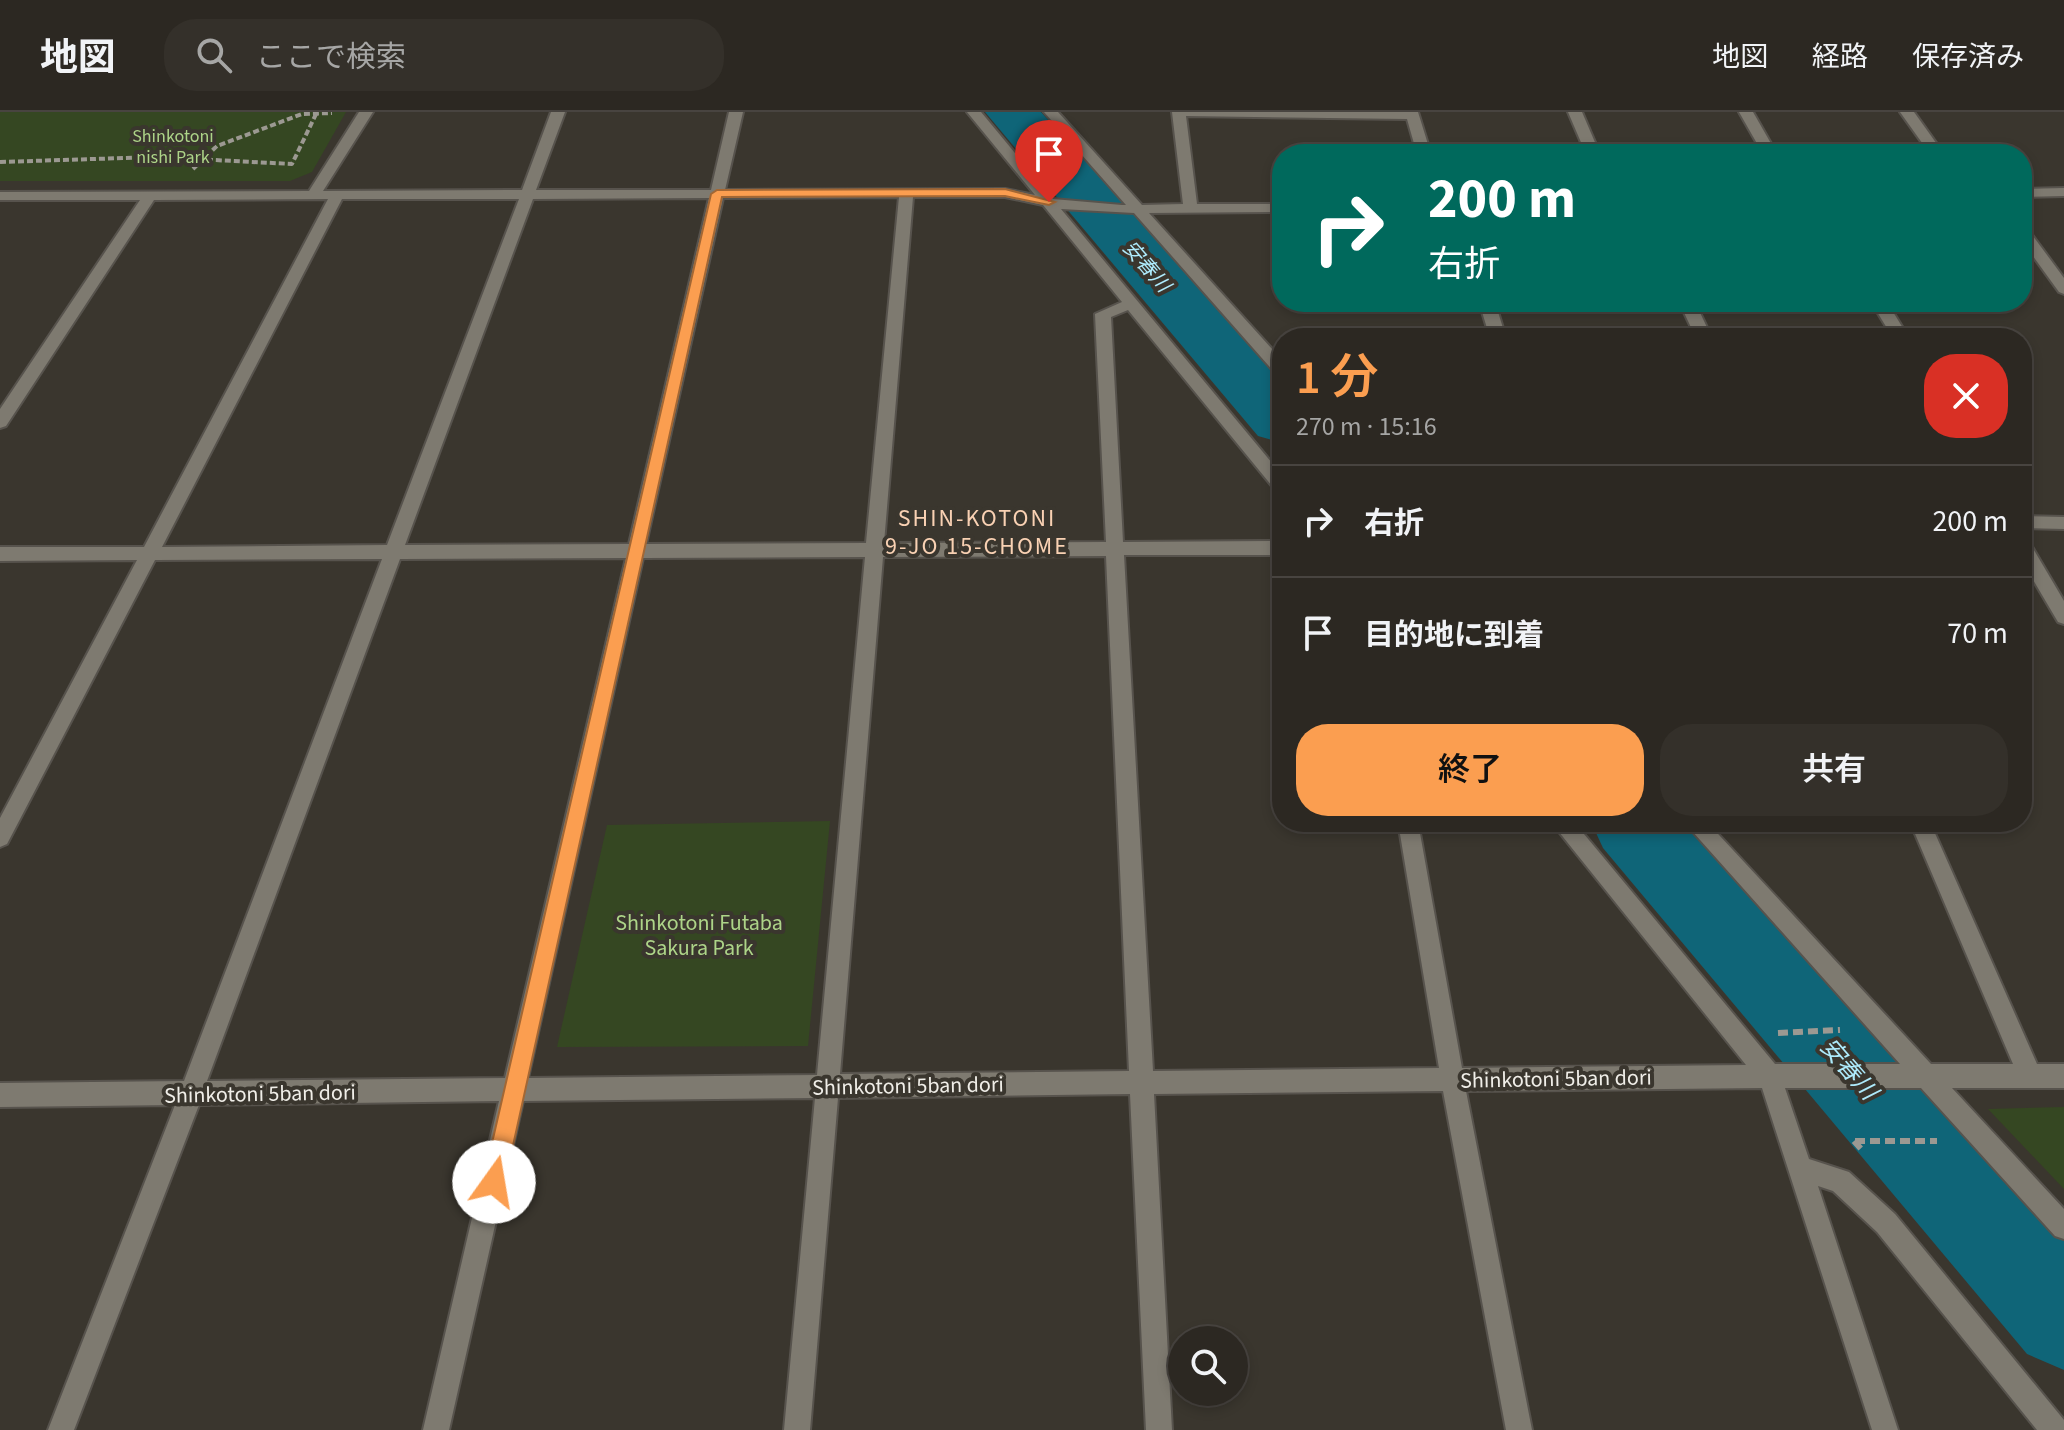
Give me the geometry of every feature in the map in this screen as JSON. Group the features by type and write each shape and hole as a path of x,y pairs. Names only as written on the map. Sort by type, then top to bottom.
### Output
{"street":[{"path":"313,195 366,112"},
{"path":"61,1430 191,1094 558,112"},
{"path":"436,1430 736,112"},
{"path":"974,112 1272,475"},
{"path":"1051,112 1129,209 1272,359"},
{"path":"1190,208 1179,112 1412,113 1421,144"},
{"path":"1575,112 1589,144"},
{"path":"1746,112 1764,144"},
{"path":"1907,112 1930,144"},
{"path":"2032,193 2064,192"},
{"path":"797,1430 906,193"},
{"path":"0,196 1005,193 1068,206 1129,209 1272,208"},
{"path":"0,422 150,195"},
{"path":"0,838 337,195"},
{"path":"2032,245 2064,289"},
{"path":"1133,303 1103,314 1159,1430"},
{"path":"2032,522 2064,523"},
{"path":"0,554 1272,548"},
{"path":"2032,562 2064,617"},
{"path":"1410,832 1452,1079 1519,1430"},
{"path":"1569,832 1770,1076 1885,1430"},
{"path":"1703,832 2064,1227"},
{"path":"1924,832 2030,1076"},
{"path":"1928,1076 2064,1076"},
{"name":"Shinkotoni 5ban dori","path":"0,1095 1928,1076"},
{"path":"1800,1168 1840,1181 1886,1223 2054,1430"}],"path":[{"path":"0,162 204,159 292,164 316,113"},
{"path":"186,175 217,146 302,114 332,113"},
{"path":"1782,1033 1851,1030"},
{"path":"1854,1141 1937,1141"}],"green space":[{"name":"Shinkotoni nishi Park","path":"0,112 346,112 312,172 290,181 0,181"},
{"name":"Shinkotoni Futaba Sakura Park","path":"830,821 808,1046 557,1047 607,825"},
{"path":"2064,1107 2064,1189 1988,1109"}],"waterway":[{"name":"安春川","path":"1012,112 1272,409"},
{"name":"安春川","path":"1642,832 2064,1317"}],"district":[{"name":"SHIN-KOTONI 9-JO 15-CHOME","path":"977,532"}],"route":[{"path":"494,1182 717,194 1005,193 1049,202"}]}
